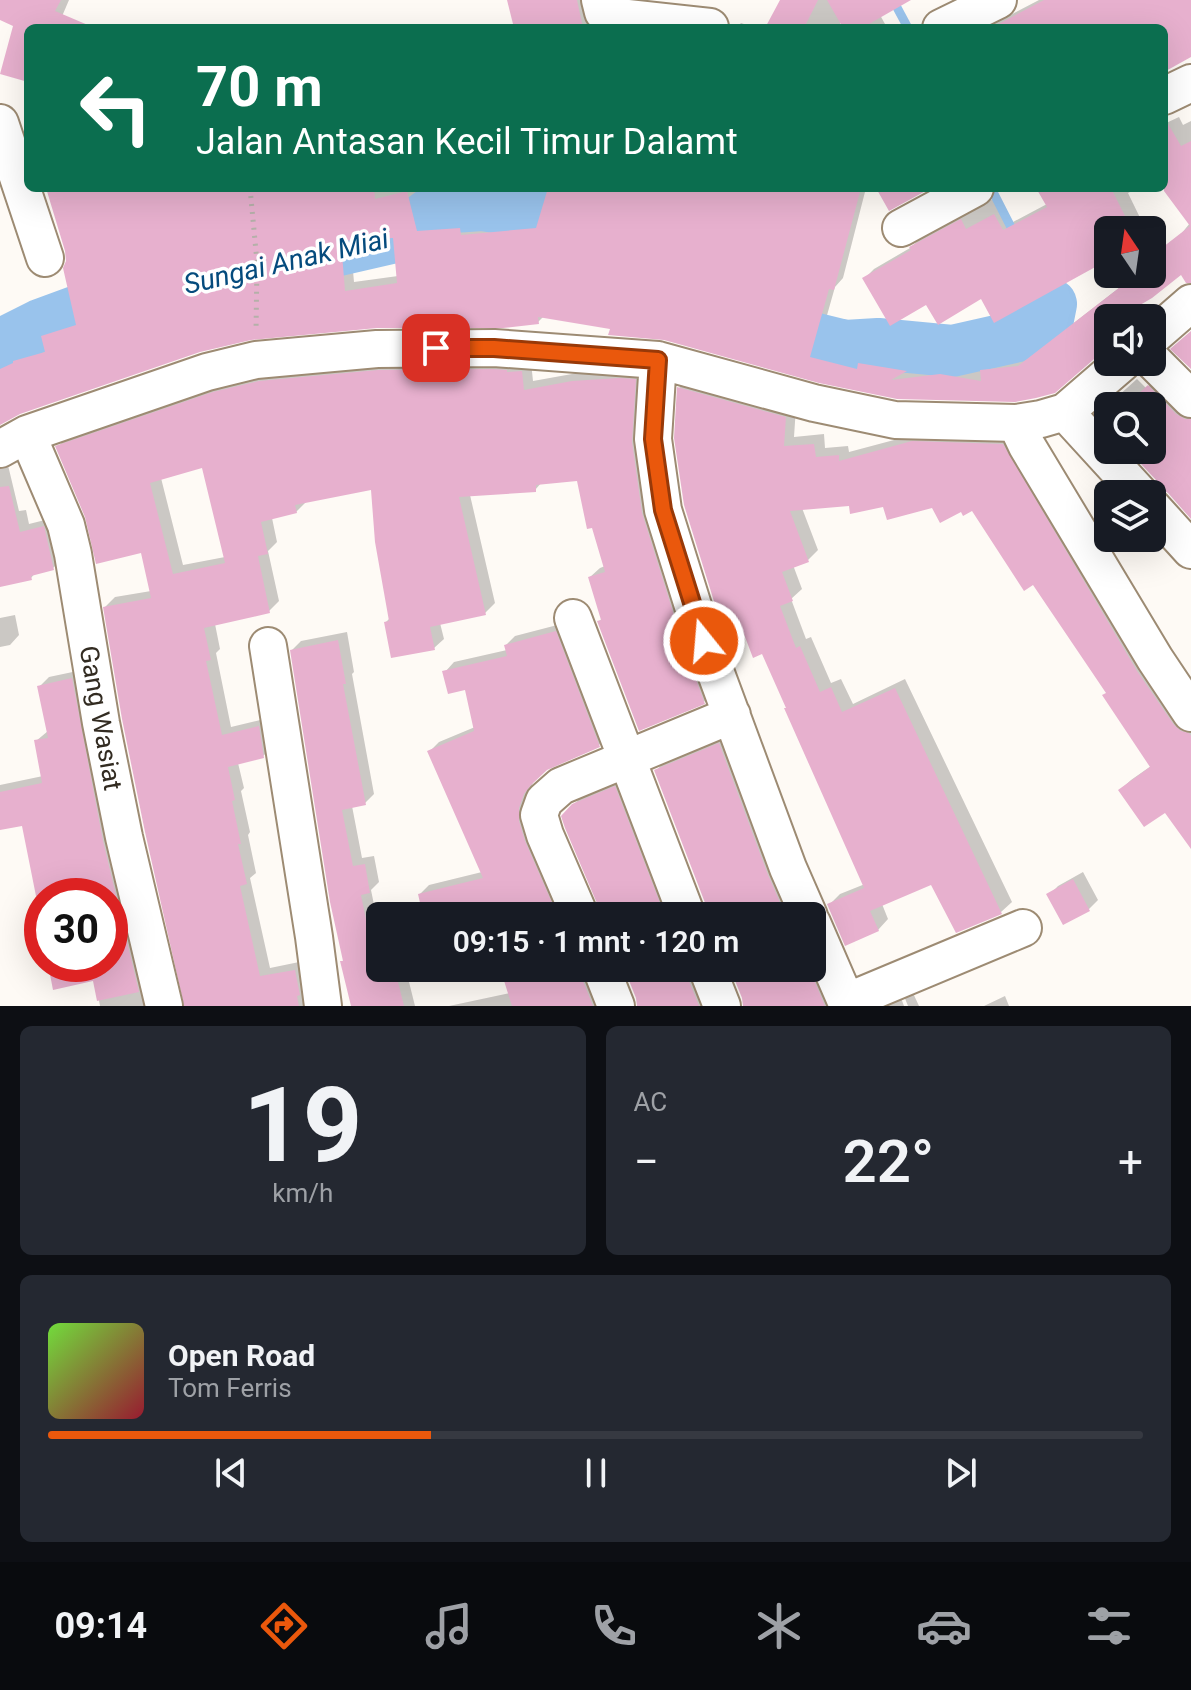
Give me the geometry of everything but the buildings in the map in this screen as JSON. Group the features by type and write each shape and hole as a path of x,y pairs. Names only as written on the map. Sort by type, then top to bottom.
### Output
{"street":[{"path":"600,0 603,12 610,16 683,24"},
{"path":"949,24 998,0"},
{"path":"1168,94 1191,83"},
{"path":"0,123 11,194 45,258"},
{"path":"901,228 968,192"},
{"path":"1166,325 1191,303"},
{"path":"13,442 207,372 256,360 377,349 479,348 658,360 814,403 895,420 1037,425 1119,480"},
{"path":"658,360 653,439 663,510 704,641 803,902"},
{"path":"1166,374 1191,399"},
{"path":"1037,425 1104,376"},
{"path":"1037,425 1155,659 1188,700"},
{"name":"Gang Wasiat","path":"13,442 66,525 124,837 164,1006"},
{"path":"1166,522 1191,550"},
{"path":"573,618 682,902"},
{"path":"268,646 323,1006"},
{"path":"574,902 539,815 544,801 561,786 732,715"},
{"path":"826,955 847,1004 1023,928"},
{"path":"607,982 616,1006"},
{"path":"713,982 722,1006"}],"path":[{"path":"250,192 257,262 256,360"}],"waterway":[{"path":"893,0 906,24"},
{"path":"993,192 1015,235"},
{"name":"Sungai Anak Miai","path":"274,265 400,236 438,208 482,205 542,214 598,254"},
{"path":"1040,283 1051,304"},
{"name":"Sungai Anak Miai","path":"0,345 40,325 89,307 143,294"},
{"name":"Sungai Anak Miai","path":"748,322 845,346 878,344 952,351 1014,337 1048,319 1051,304"}],"route":[{"path":"436,348 494,348 658,360 653,439 663,510 704,641"}]}
